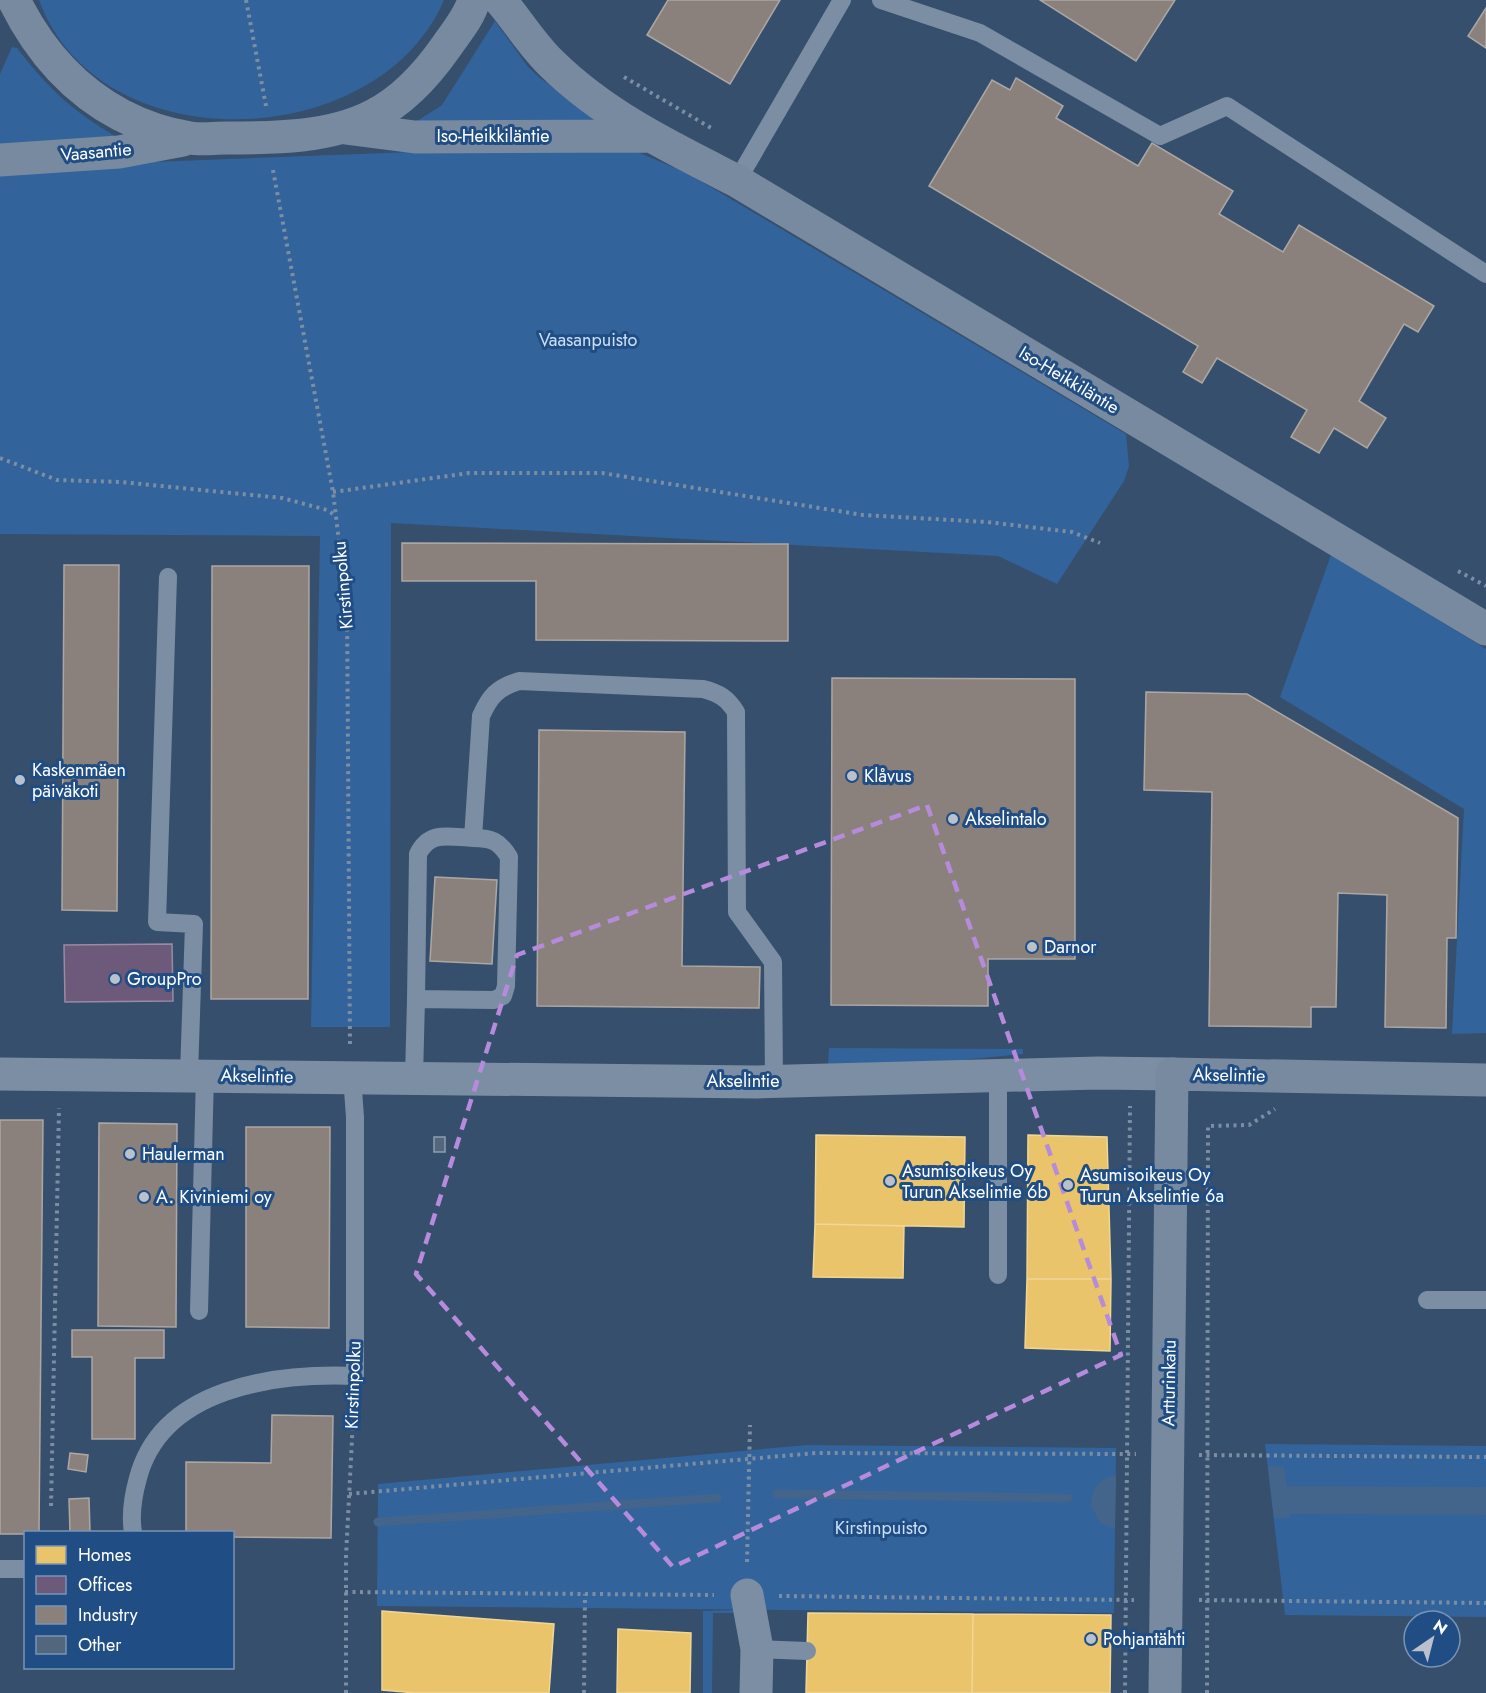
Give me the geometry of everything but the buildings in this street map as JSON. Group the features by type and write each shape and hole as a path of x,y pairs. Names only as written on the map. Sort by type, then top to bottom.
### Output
{"street":[{"path":"0,24 9,0"},
{"path":"14,0 35,39 73,83 122,116 153,128 192,138 272,138 338,128 372,116 409,90 435,62 456,33 474,0"},
{"name":"Iso-Heikkiläntie","path":"500,0 552,64 608,109 649,136 737,182 1486,629"},
{"name":"Iso-Heikkiläntie","path":"338,128 415,136 649,136"},
{"name":"Vaasantie","path":"0,160 119,152 192,138"},
{"name":"Akselintie","path":"0,1074 774,1081 1131,1073 1486,1080"},
{"name":"Artturinkatu","path":"1166,1693 1172,1074"},
{"path":"747,1595 757,1649 756,1693"}],"lane":[{"path":"737,182 842,0"},
{"path":"881,0 980,33 1160,136 1227,106 1486,274"},
{"path":"168,577 157,922 194,924 199,1311"},
{"path":"473,838 481,716 489,698 501,687 519,681 703,688 719,693 730,702 736,712 737,912 773,962 774,1081"},
{"path":"414,1078 418,854 425,842 434,837 491,838 502,846 509,858 507,986 502,996 494,1000 416,999"},
{"path":"998,1075 998,1275"},
{"name":"Kirstinpolku","path":"352,1077 355,1117 355,1376"},
{"path":"1427,1300 1486,1300"},
{"path":"133,1531 131,1520 134,1494 142,1460 163,1428 182,1414 234,1388 288,1376 355,1376"},
{"path":"0,1569 24,1569"},
{"path":"757,1649 807,1651"}],"path":[{"path":"246,0 265,102"},
{"name":"Kirstinpolku","path":"272,138 273,176 333,492 347,608 349,1038"},
{"path":"0,458 57,480 121,482 282,498 327,510 337,517"},
{"path":"333,492 469,473 602,473 863,515 987,522 1072,532 1100,543"},
{"path":"1125,1693 1131,1073"},
{"path":"1207,1693 1208,1126 1249,1125"},
{"path":"51,1506 58,1138"},
{"name":"Kirstinpolku","path":"346,1693 345,1592 355,1376"},
{"path":"747,1595 750,1425"},
{"path":"349,1494 816,1453 1143,1455"},
{"path":"1196,1455 1486,1457"},
{"path":"584,1693 585,1594"},
{"path":"1196,1600 1486,1603"}],"highlighted area":[{"path":"927,805 1121,1355 673,1567 416,1274 517,955"}],"green space":[{"path":"39,0 444,0 410,51 362,88 303,111 240,119 176,113 118,91 71,54"},
{"path":"495,21 528,67 540,78 602,121 414,123 442,105"},
{"path":"12,47 17,48 65,101 92,122 124,141 0,149 0,74"},
{"name":"Vaasanpuisto","path":"598,145 635,151 687,173 1126,434 1129,466 1124,481 1057,584 998,556 391,523 390,1027 311,1027 320,536 0,534 0,171 20,167"},
{"path":"1331,555 1486,649 1486,1033 1452,1034 1464,809 1280,697"},
{"path":"829,1048 1023,1049 1023,1054 951,1061 828,1064"},
{"path":"1265,1444 1486,1446 1486,1617 1462,1617 1462,1609 1402,1609 1402,1616 1285,1615"},
{"name":"Kirstinpuisto","path":"807,1445 1116,1448 1114,1613 377,1606 378,1484"},
{"path":"737,1610 737,1613 713,1613 712,1693 703,1693 703,1611"}],"shaded area":[{"path":"1268,1466 1284,1467 1287,1486 1486,1487 1486,1515 1290,1514 1290,1518 1274,1518"},
{"path":"1116,1475 1115,1529 1100,1523 1091,1506 1097,1485 1110,1476"}],"waterway":[{"path":"777,1494 1068,1498"},
{"path":"378,1522 717,1498"}],"place":[{"name":"Klåvus","path":"852,776"},
{"name":"Kaskenmäen päiväkoti","path":"20,780"},
{"name":"Akselintalo","path":"953,819"},
{"name":"Darnor","path":"1032,947"},
{"name":"GroupPro","path":"115,979"},
{"name":"Haulerman","path":"130,1154"},
{"name":"Asumisoikeus Oy Turun Akselintie 6b","path":"890,1181"},
{"name":"Asumisoikeus Oy Turun Akselintie 6a","path":"1068,1185"},
{"name":"A. Kiviniemi oy","path":"144,1197"},
{"name":"Pohjantähti","path":"1091,1639"}]}
